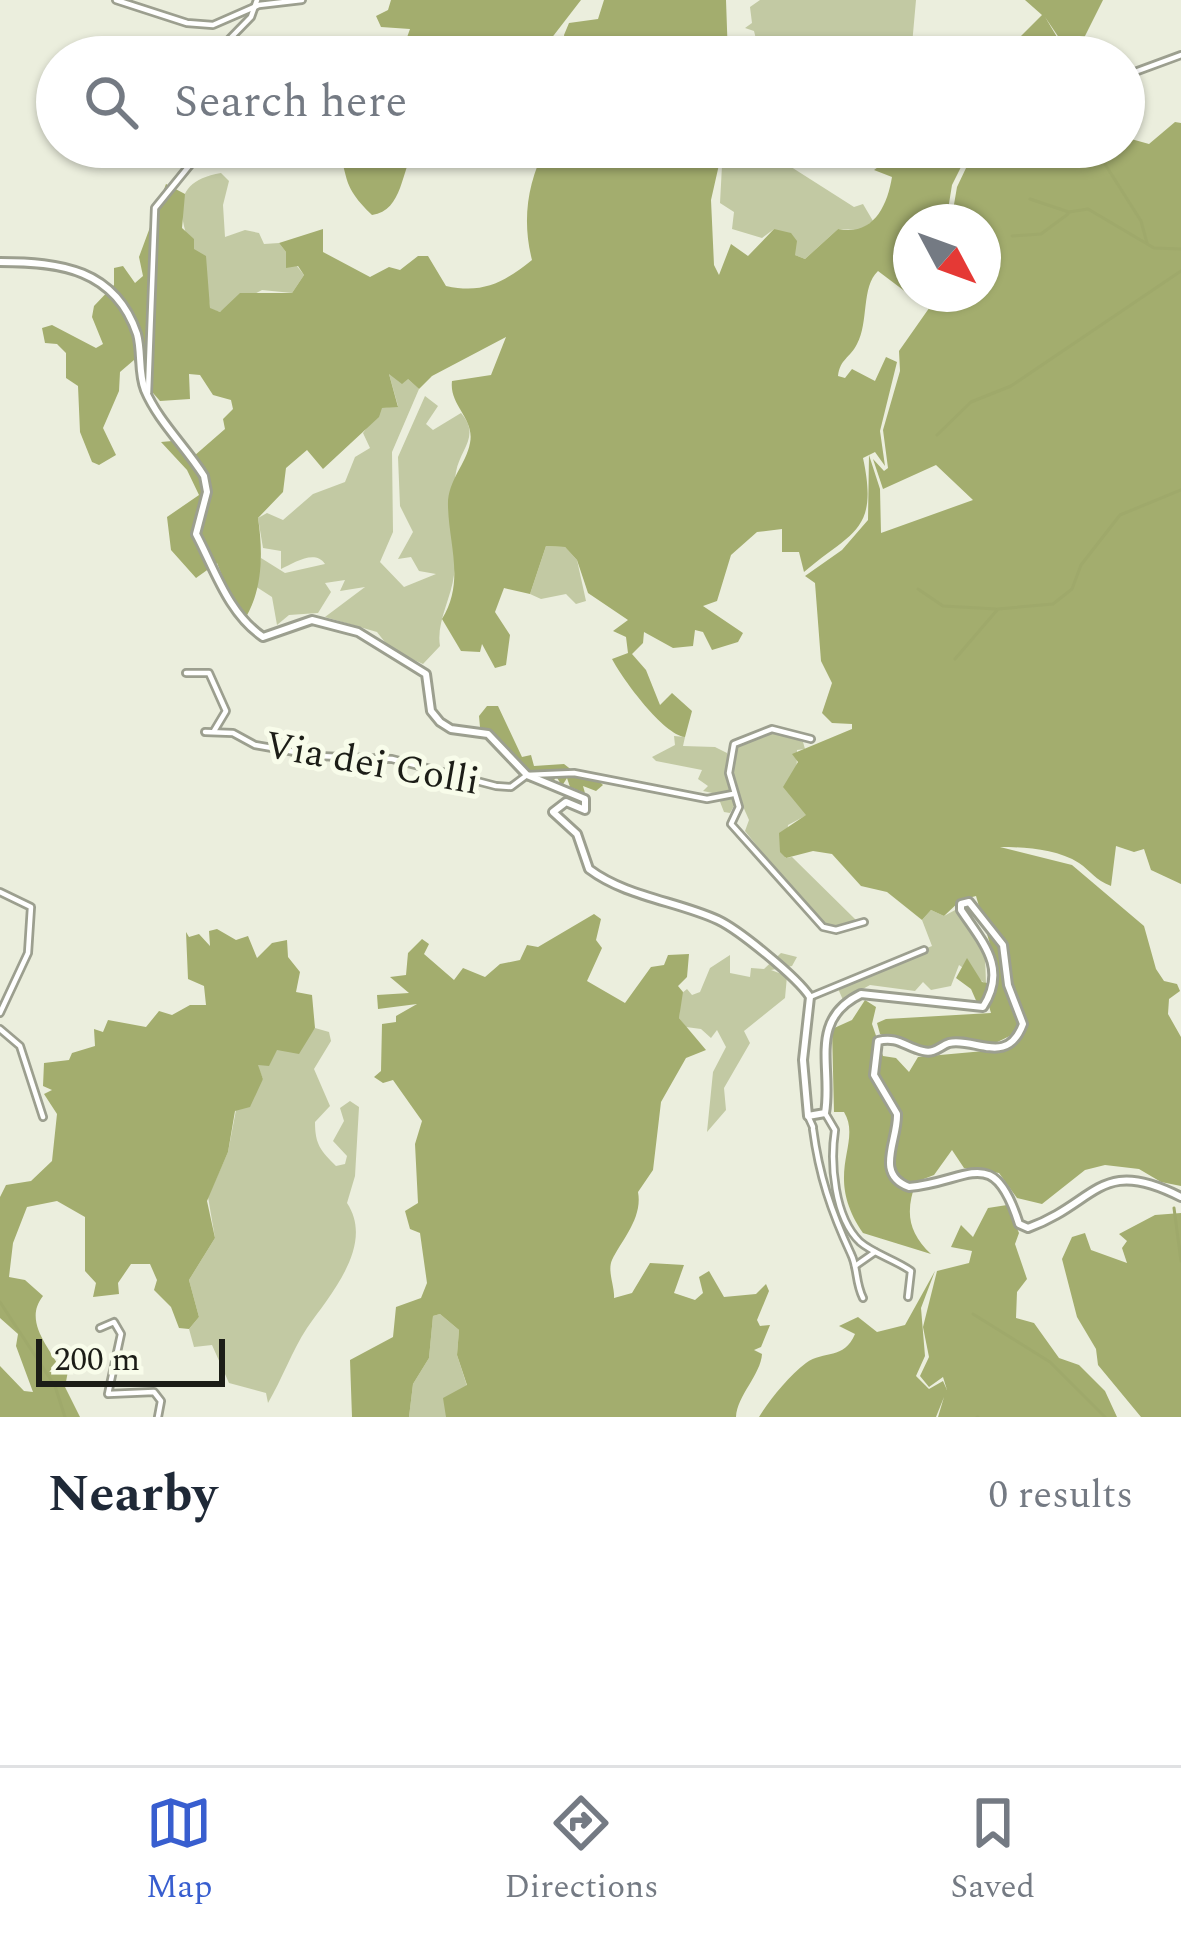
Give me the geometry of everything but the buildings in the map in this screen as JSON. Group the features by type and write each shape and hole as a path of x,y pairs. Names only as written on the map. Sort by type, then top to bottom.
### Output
{"street":[{"path":"116,0 187,23 213,25 258,2 302,0"},
{"path":"230,36 258,2"},
{"path":"1145,68 1181,55"},
{"path":"148,395 155,208 187,168"},
{"path":"0,262 69,266 109,289 137,335 148,395 203,476 207,492 196,527 199,540 235,610 263,637 312,620 358,632 426,674 431,711 440,722 488,734 527,775 589,803 582,812 558,803 553,812 577,834 589,869 606,880 717,920 796,978 810,997 803,1060 808,1116 824,1195 855,1266 853,1278 863,1298"},
{"name":"Via dei Colli","path":"186,673 206,669 209,673 226,711 214,731"},
{"path":"811,739 772,729 739,740 730,756 733,794 739,807 730,824 815,920 836,930 864,922"},
{"name":"Via dei Colli","path":"205,732 276,749 392,759 496,786 511,787 527,775 574,773 707,799 733,794"},
{"path":"0,892 31,907 28,953 0,1012"},
{"path":"908,1297 911,1271 858,1240 840,1205 832,1150 836,1130 825,1113 822,1046 826,1030 848,1000 861,994 983,1007 990,996 994,958 961,904 969,902 1003,945 1008,985 1023,1024 1013,1040 985,1050 949,1043 923,1052 889,1038 878,1041 874,1075 897,1114 887,1164 891,1175 909,1186 957,1173 1000,1181 1009,1187 1019,1224 1028,1228 1064,1214 1094,1185 1120,1177 1141,1178 1181,1197"},
{"path":"810,997 924,950"},
{"path":"0,1029 20,1046 44,1117"},
{"path":"808,1116 825,1113"},
{"path":"855,1266 878,1252"},
{"path":"100,1328 114,1322 121,1334 108,1394 154,1393 161,1401 158,1417"}],"green space":[{"path":"391,0 581,0 553,36 408,36 410,29 381,27 376,16 388,10"},
{"path":"604,0 726,0 727,36 564,36 569,23 598,19"},
{"path":"760,0 916,0 913,36 755,36 745,28 752,23 750,7"},
{"path":"1025,0 1103,0 1085,36 1058,36 1045,17 1056,36 1021,36 1042,15"},
{"path":"1175,122 1181,123 1181,884 1151,870 1144,849 1134,852 1116,846 1111,886 1061,855 1000,847 1072,865 1144,926 1156,969 1164,981 1177,984 1180,991 1169,999 1168,1014 1181,1037 1181,1186 1161,1182 1139,1169 1105,1165 1085,1170 1042,1204 1017,1198 999,1173 964,1168 952,1150 934,1175 916,1182 910,1203 913,1229 931,1254 863,1233 851,1212 844,1177 849,1124 844,1112 834,1112 832,1029 852,1020 865,1000 876,1007 872,1024 883,1056 896,1058 909,1072 918,1057 1006,1049 1022,1035 1018,1032 987,1047 957,1039 927,1049 880,1034 877,1023 886,1019 991,1013 988,1003 978,1005 971,989 956,978 967,958 982,982 992,984 996,965 976,896 961,900 944,916 931,910 922,920 887,892 861,886 832,854 813,851 786,858 780,852 779,833 806,815 783,787 798,762 792,754 852,729 852,724 832,723 822,713 832,683 821,661 815,583 805,576 842,550 868,520 869,455 880,489 881,533 973,500 936,465 883,489 873,459 884,471 888,468 883,430 900,371 899,351 926,312 1001,312 1001,204 954,204 966,168 1145,168 1145,143"},
{"path":"344,168 407,168 396,198 382,212 372,215 351,189"},
{"path":"537,168 718,168 711,200 714,265 719,275 731,244 748,256 774,229 791,233 797,241 795,255 805,259 838,229 869,224 882,208 892,177 877,168 960,168 949,204 893,204 893,282 878,271 873,278 861,335 839,370 838,376 845,378 852,369 875,381 886,357 897,362 880,431 885,466 875,452 863,458 867,501 858,527 804,572 799,552 782,552 782,529 757,532 731,555 717,601 703,606 743,633 738,642 712,650 703,632 695,630 693,646 673,648 644,632 643,643 632,654 646,670 660,705 672,693 692,711 685,737 656,717 617,668 612,659 628,653 626,637 613,631 628,620 588,593 577,560 565,547 546,546 530,594 504,588 495,612 510,635 506,665 495,668 482,644 480,652 461,651 442,619 454,577 448,497 471,434 454,398 452,381 491,375 506,337 432,376 419,389 408,379 402,384 389,374 398,407 382,408 379,417 323,469 307,450 286,468 283,492 258,518 260,569 246,617 233,603 217,563 196,578 171,550 167,517 199,495 187,470 161,442 183,440 194,456 225,429 223,419 233,409 231,400 213,395 200,375 189,374 190,399 160,401 139,377 134,360 120,372 119,391 103,428 116,455 99,465 92,462 80,432 78,386 66,378 66,353 57,344 45,343 42,328 52,325 96,348 103,344 92,317 94,306 114,285 114,268 123,266 135,283 143,276 139,257 166,184 185,194 182,228 194,239 194,249 206,256 210,308 220,312 240,293 292,293 304,275 298,266 286,268 286,252 279,243 323,229 323,252 370,277 389,267 400,270 418,256 428,256 446,286 492,285 532,260 528,202"},
{"path":"722,168 793,168 854,207 863,204 873,221 860,230 838,229 805,259 795,255 774,229 762,238 732,229 734,212 720,203"},
{"path":"221,173 229,181 223,205 225,237 245,230 259,233 264,244 279,243 304,275 292,293 262,290 220,312 210,309 182,210 185,193 197,181"},
{"path":"389,374 407,378 419,389 392,452 393,532 380,562 404,587 436,574 419,571 411,557 398,559 413,532 400,506 398,457 425,396 438,406 426,424 433,430 461,413 469,429 454,485 456,562 440,646 423,664 391,650 377,632 325,617 365,587 340,591 345,580 325,583 331,592 318,613 289,615 277,625 272,597 255,586 261,558 285,573 325,564 310,557 281,569 281,551 263,548 258,518 267,513 283,520 313,494 345,482 355,457 370,448 363,433 381,408 398,406"},
{"path":"546,546 565,547 577,560 586,601 576,604 566,594 541,599 530,594"},
{"path":"487,706 498,706 522,757 531,755 534,766 564,764 582,778 589,771 603,785 596,791 583,786 585,793 570,787 567,778 562,786 556,776 553,783 545,779 547,773 532,783 523,780 522,766 480,727 479,716"},
{"path":"776,731 803,742 805,749 797,750 796,799 807,815 788,825 785,858 792,857 856,920 835,928 816,920 745,831 749,820 734,786 733,749"},
{"path":"674,736 685,737 683,746 715,747 727,753 735,804 730,813 724,812 717,794 703,791 708,786 698,779 702,770 652,757 675,745"},
{"path":"957,909 985,956 986,984 959,965 951,986 931,990 923,982 915,991 870,985 843,1000 836,984 932,946 922,920 931,910 944,916"},
{"path":"594,914 601,919 596,940 602,948 587,981 625,1003 651,967 664,965 668,955 689,954 687,977 678,986 683,992 679,1018 706,1050 686,1058 661,1102 653,1170 638,1192 634,1220 611,1264 614,1298 632,1293 650,1263 684,1265 674,1293 695,1300 703,1293 699,1277 709,1271 724,1297 756,1294 766,1284 769,1291 757,1320 760,1326 770,1325 761,1347 754,1350 762,1354 761,1362 736,1417 446,1417 443,1398 467,1385 457,1355 459,1330 440,1314 433,1316 429,1358 413,1384 409,1417 352,1417 350,1360 393,1337 396,1307 421,1298 427,1283 420,1233 410,1229 405,1211 418,1203 415,1144 422,1121 393,1080 383,1083 374,1077 381,1071 382,1024 396,1022 396,1016 417,1004 378,1009 377,995 409,993 390,977 406,975 408,953 422,939 429,944 424,954 454,980 463,968 485,977 500,964 520,960 527,945 538,947"},
{"path":"217,929 236,940 248,936 257,958 272,943 287,940 288,957 300,972 296,992 312,995 315,1028 299,1054 277,1050 269,1066 258,1065 263,1079 250,1107 235,1111 228,1152 207,1201 215,1238 189,1280 199,1317 189,1329 179,1328 171,1307 154,1290 157,1280 150,1264 131,1264 118,1283 119,1294 93,1297 96,1283 85,1271 85,1217 57,1201 27,1207 13,1243 9,1277 25,1280 43,1296 37,1324 61,1370 68,1371 65,1387 80,1417 0,1417 0,1366 24,1391 33,1392 16,1346 18,1334 0,1318 0,1197 6,1185 31,1181 52,1161 57,1114 44,1094 52,1090 43,1086 44,1063 69,1060 72,1053 95,1046 94,1029 103,1032 108,1020 146,1027 159,1011 172,1015 190,1005 206,1005 204,986 188,979 186,932 189,937 199,934 210,946 209,931"},
{"path":"781,953 797,957 792,966 771,970 787,976 785,998 744,1031 750,1043 724,1088 726,1110 707,1132 713,1072 726,1047 717,1030 711,1038 701,1029 686,1027 679,1018 681,994 687,989 692,995 700,992 710,968 730,955 730,973 750,977 751,968 764,969"},
{"path":"315,1028 329,1032 331,1041 314,1069 330,1106 315,1122 316,1136 336,1166 345,1164 347,1156 333,1141 344,1121 340,1108 350,1101 359,1107 355,1176 347,1203 356,1236 346,1269 302,1337 268,1403 266,1393 229,1383 212,1345 194,1347 189,1329 199,1317 189,1280 215,1238 208,1197 228,1152 236,1110 263,1079 257,1065 277,1049 303,1044"},
{"path":"1007,1205 1019,1233 1015,1244 1027,1279 1017,1292 1016,1318 1034,1323 1059,1358 1079,1365 1105,1391 1117,1417 938,1417 944,1397 936,1417 759,1417 806,1363 845,1348 855,1334 839,1326 858,1317 877,1332 905,1325 935,1271 921,1308 925,1356 916,1376 929,1389 943,1381 947,1390 943,1377 929,1387 920,1376 929,1357 923,1327 937,1271 969,1263 972,1251 951,1247 961,1225 973,1237 988,1208"},
{"path":"1181,1213 1181,1417 1141,1417 1098,1365 1096,1349 1077,1317 1062,1259 1072,1237 1085,1233 1091,1250 1127,1263 1122,1248 1127,1241 1119,1234 1155,1215"},
{"path":"440,1314 459,1330 457,1355 467,1386 446,1417 409,1417 413,1384 429,1358 433,1316"}],"waterway":[{"path":"1107,168 1141,221 1147,243"},
{"path":"1030,199 1069,212 1088,209 1154,248 1181,249"},
{"path":"1012,236 1041,234 1068,214"},
{"path":"937,435 971,402 1011,386 1181,271"},
{"path":"955,659 998,609 1053,604 1072,589 1081,565 1120,515 1181,490"},
{"path":"918,589 943,606 996,609"},
{"path":"1174,1208 1181,1261"},
{"path":"0,1302 55,1386 65,1417"},
{"path":"973,1314 1050,1362 1105,1417"}]}
